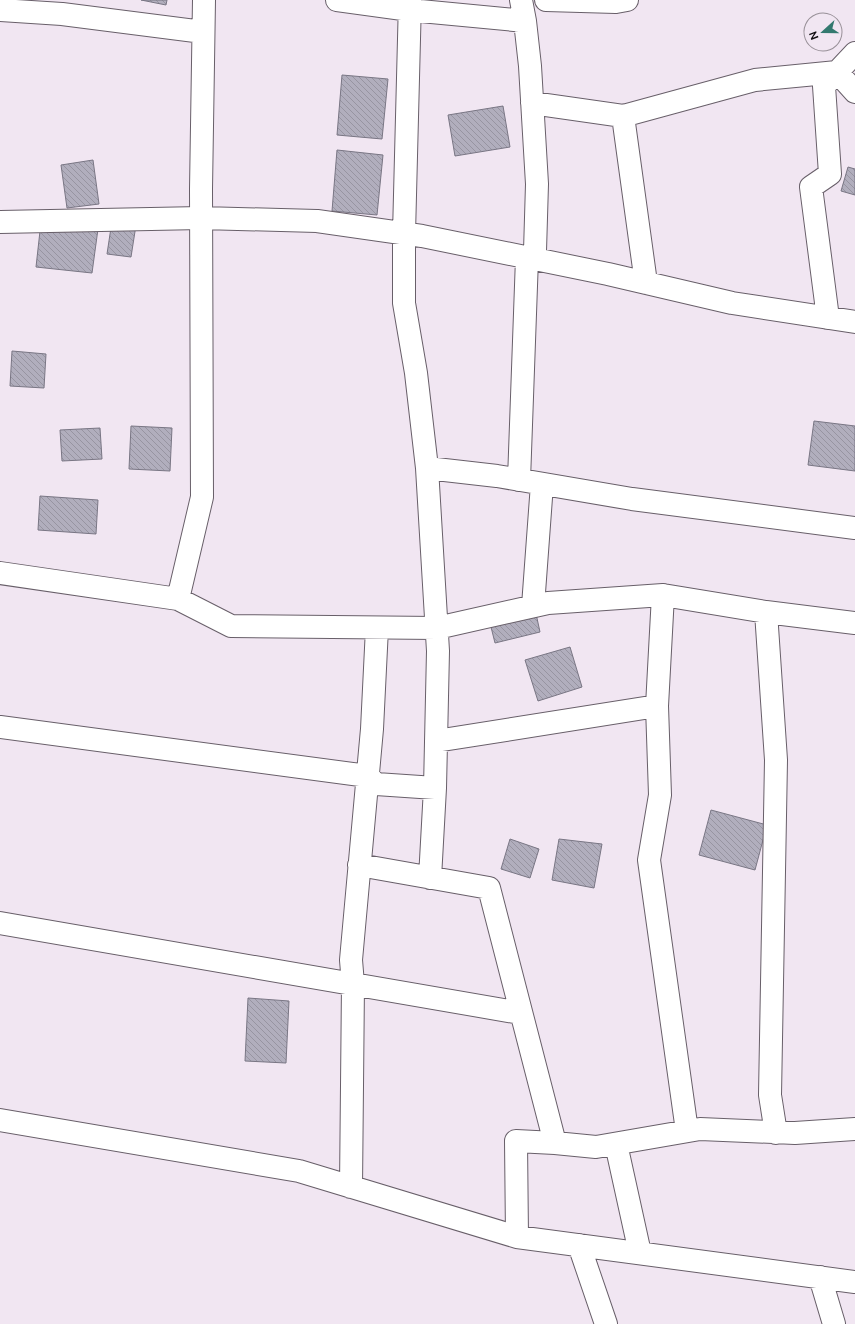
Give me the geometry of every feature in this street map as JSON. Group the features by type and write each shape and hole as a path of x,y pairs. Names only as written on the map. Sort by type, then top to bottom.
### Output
{"street":[{"path":"178,599 202,497 201,218 204,0"},
{"path":"337,0 410,5 525,21"},
{"path":"520,480 527,258 535,251 537,184 525,21 521,0"},
{"path":"546,0 620,1"},
{"path":"410,5 404,234 404,303 416,373 427,468 438,651 435,788 430,878"},
{"path":"0,10 62,14 203,32"},
{"path":"828,318 811,187 830,174 824,86 855,53"},
{"path":"532,103 623,116 755,80 837,72"},
{"path":"837,72 855,92"},
{"path":"623,116 646,283"},
{"path":"0,222 201,218 317,221 404,234 527,258 732,303 855,322"},
{"path":"427,468 520,480 632,499 855,528"},
{"path":"533,606 542,484"},
{"path":"0,574 178,599 231,626 437,628 548,603 663,595 766,612 855,623"},
{"path":"663,595 657,706 660,795 649,860 687,1131"},
{"path":"766,612 776,760 770,1095 776,1132"},
{"path":"351,1187 353,984 351,960 372,729 377,628"},
{"path":"436,741 657,706"},
{"path":"0,727 368,776 376,784 435,788"},
{"path":"359,865 489,888 554,1143"},
{"path":"0,923 520,1013"},
{"path":"0,1120 298,1171 517,1236 855,1282"},
{"path":"517,1236 516,1141 596,1147 700,1129 795,1133 855,1129"},
{"path":"616,1144 640,1253"},
{"path":"579,1245 606,1324"},
{"path":"820,1277 834,1324"}],"building":[{"path":"141,0 167,0 166,5"},
{"path":"342,75 388,79 382,139 337,135"},
{"path":"503,106 510,147 455,156 448,115"},
{"path":"337,150 383,155 377,215 332,211"},
{"path":"93,160 99,204 67,208 61,165"},
{"path":"848,167 855,169 855,195 841,191"},
{"path":"112,221 136,225 131,257 107,254"},
{"path":"41,222 98,229 92,273 36,267"},
{"path":"12,351 46,354 44,388 10,386"},
{"path":"814,421 855,426 855,471 808,465"},
{"path":"131,426 172,428 170,471 129,469"},
{"path":"100,428 102,459 62,461 60,430"},
{"path":"40,496 98,500 96,534 38,530"},
{"path":"535,609 540,632 495,643 489,619"},
{"path":"570,647 582,687 538,701 525,660"},
{"path":"711,810 767,825 755,870 699,855"},
{"path":"510,839 539,849 530,878 501,869"},
{"path":"559,839 602,844 594,888 552,880"},
{"path":"248,998 289,1001 286,1063 245,1061"}]}
